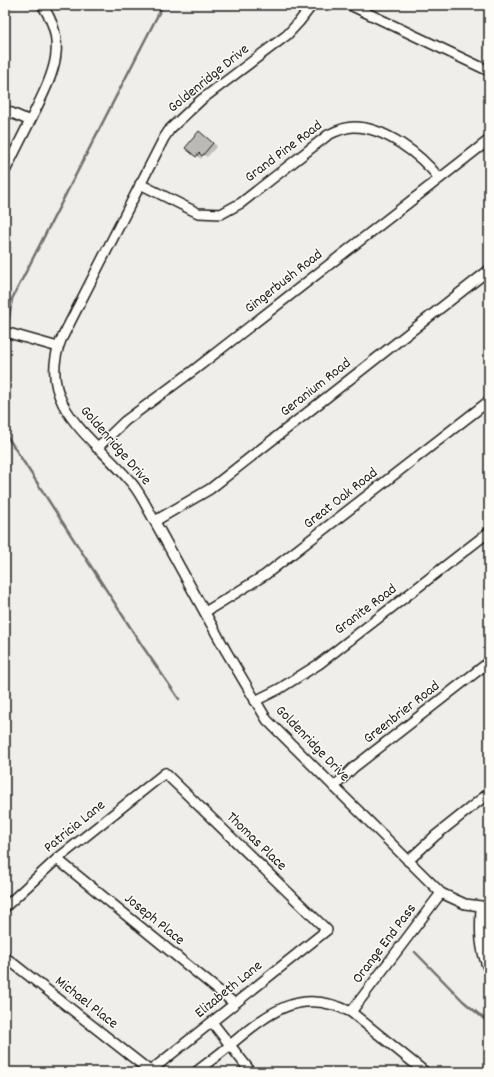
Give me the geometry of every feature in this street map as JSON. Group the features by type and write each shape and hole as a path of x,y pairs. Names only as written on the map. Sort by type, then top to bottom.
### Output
{"street":[{"path":"5,171 49,82 56,62 56,37 51,19 42,5"},
{"name":"Goldenridge Drive","path":"312,5 287,35 201,100 170,129 140,184 58,347 55,370 61,402 68,415 97,448 130,481 155,521 255,701 274,728 441,892 465,904 485,907"},
{"path":"350,5 489,71"},
{"path":"5,110 30,121"},
{"name":"Grand Pine Road","path":"140,184 198,213 221,214 241,202 328,135 338,130 355,127 373,131 406,146 416,154 439,178"},
{"name":"Gingerbush Road","path":"97,448 131,417 194,370 489,140"},
{"name":"Geranium Road","path":"155,521 210,488 489,270"},
{"path":"5,332 58,347"},
{"name":"Great Oak Road","path":"205,612 265,575 489,401"},
{"name":"Granite Road","path":"255,701 279,689 319,664 489,532"},
{"name":"Greenbrier Road","path":"334,787 353,768 489,662"},
{"name":"Patricia Lane","path":"5,907 57,859 165,773"},
{"name":"Thomas Place","path":"165,773 327,930"},
{"path":"408,861 435,836 489,793"},
{"name":"Joseph Place","path":"57,859 234,1003"},
{"name":"Orange End Pass","path":"351,1012 441,892"},
{"path":"485,907 480,940 483,958 489,970"},
{"name":"Elizabeth Lane","path":"149,1071 327,930"},
{"name":"Michael Place","path":"5,957 149,1071"},
{"path":"196,1072 264,1017 278,1010 299,1003 328,1002 351,1012 425,1072"},
{"path":"212,1022 252,1072"}],"building":[{"path":"199,131 213,143 202,156 199,153 196,157 185,148"}],"waterway":[{"path":"7,330 12,299 163,5"},
{"path":"5,343 6,335"},
{"path":"5,433 143,647 179,699"},
{"path":"415,952 463,1001 489,1023"}]}
